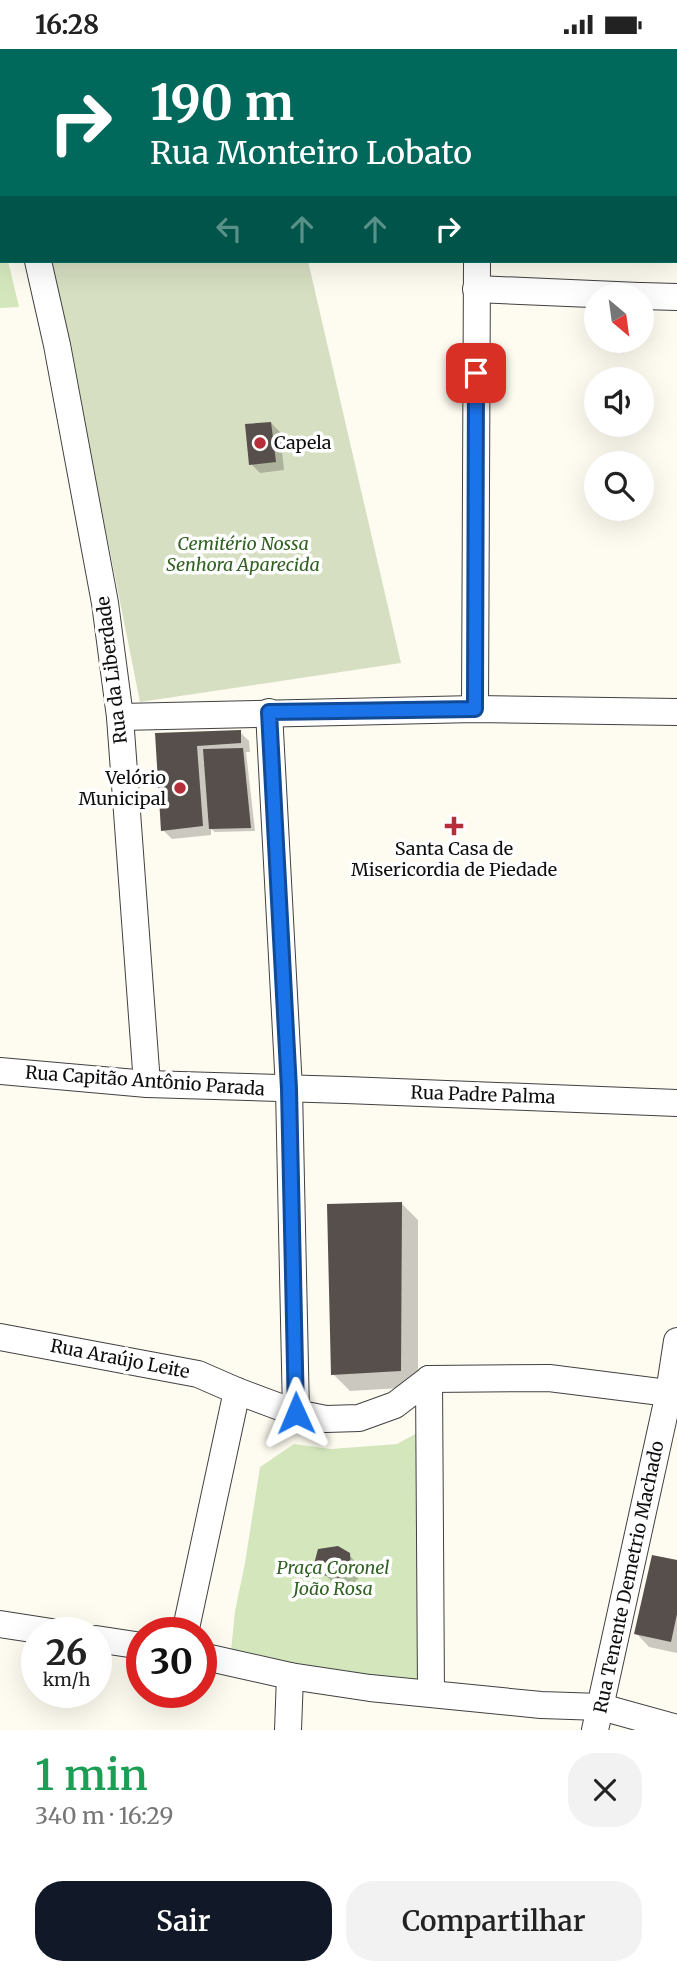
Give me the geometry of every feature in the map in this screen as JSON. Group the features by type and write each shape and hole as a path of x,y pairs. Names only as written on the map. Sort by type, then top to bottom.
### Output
{"street":[{"name":"Rua da Liberdade","path":"38,263 57,345 105,603 120,717 147,1084"},
{"path":"475,709 477,263"},
{"path":"477,289 584,294"},
{"path":"654,296 677,297"},
{"path":"120,717 475,709 677,712"},
{"path":"269,712 289,1089 296,1413"},
{"name":"Rua Capitão Antônio Parada","path":"0,1071 147,1084 289,1089"},
{"name":"Rua Padre Palma","path":"289,1089 677,1103"},
{"name":"Rua Araújo Leite","path":"0,1337 198,1374 237,1391"},
{"name":"Rua Tenente Demetrio Machado","path":"598,1719 673,1394 677,1341"},
{"path":"188,1617 237,1391 296,1413 326,1419 359,1417 395,1405 429,1379 549,1378 673,1394"},
{"path":"429,1379 431,1693"},
{"path":"0,1624 21,1627"},
{"path":"217,1660 290,1676 370,1688 541,1705 598,1719 677,1728"},
{"path":"288,1730 290,1676"}],"green space":[{"path":"0,263 8,263 19,307 0,308"},
{"name":"Cemitério Nossa Senhora Aparecida","path":"52,263 308,263 401,663 140,702"},
{"name":"Praça Coronel João Rosa","path":"419,1432 424,1684 231,1651 235,1611 260,1467 294,1444 331,1449 397,1444"}],"building":[{"name":"Capela","path":"271,422 276,462 249,465 245,424"},
{"name":"Velório Municipal","path":"241,730 241,743 197,746 203,826 161,831 155,733"},
{"path":"243,748 251,828 209,829 203,749"},
{"path":"402,1202 401,1371 331,1375 327,1204"},
{"path":"338,1546 350,1553 351,1568 340,1578 323,1575 314,1564 318,1549"},
{"path":"652,1555 677,1560 677,1614 671,1642 634,1634"}],"place":[{"name":"Capela","path":"260,443"},
{"name":"Velório Municipal","path":"180,788"},
{"name":"Santa Casa de Misericordia de Piedade","path":"454,826"}],"route":[{"path":"296,1413 289,1089 269,712 475,709 476,373"}]}
